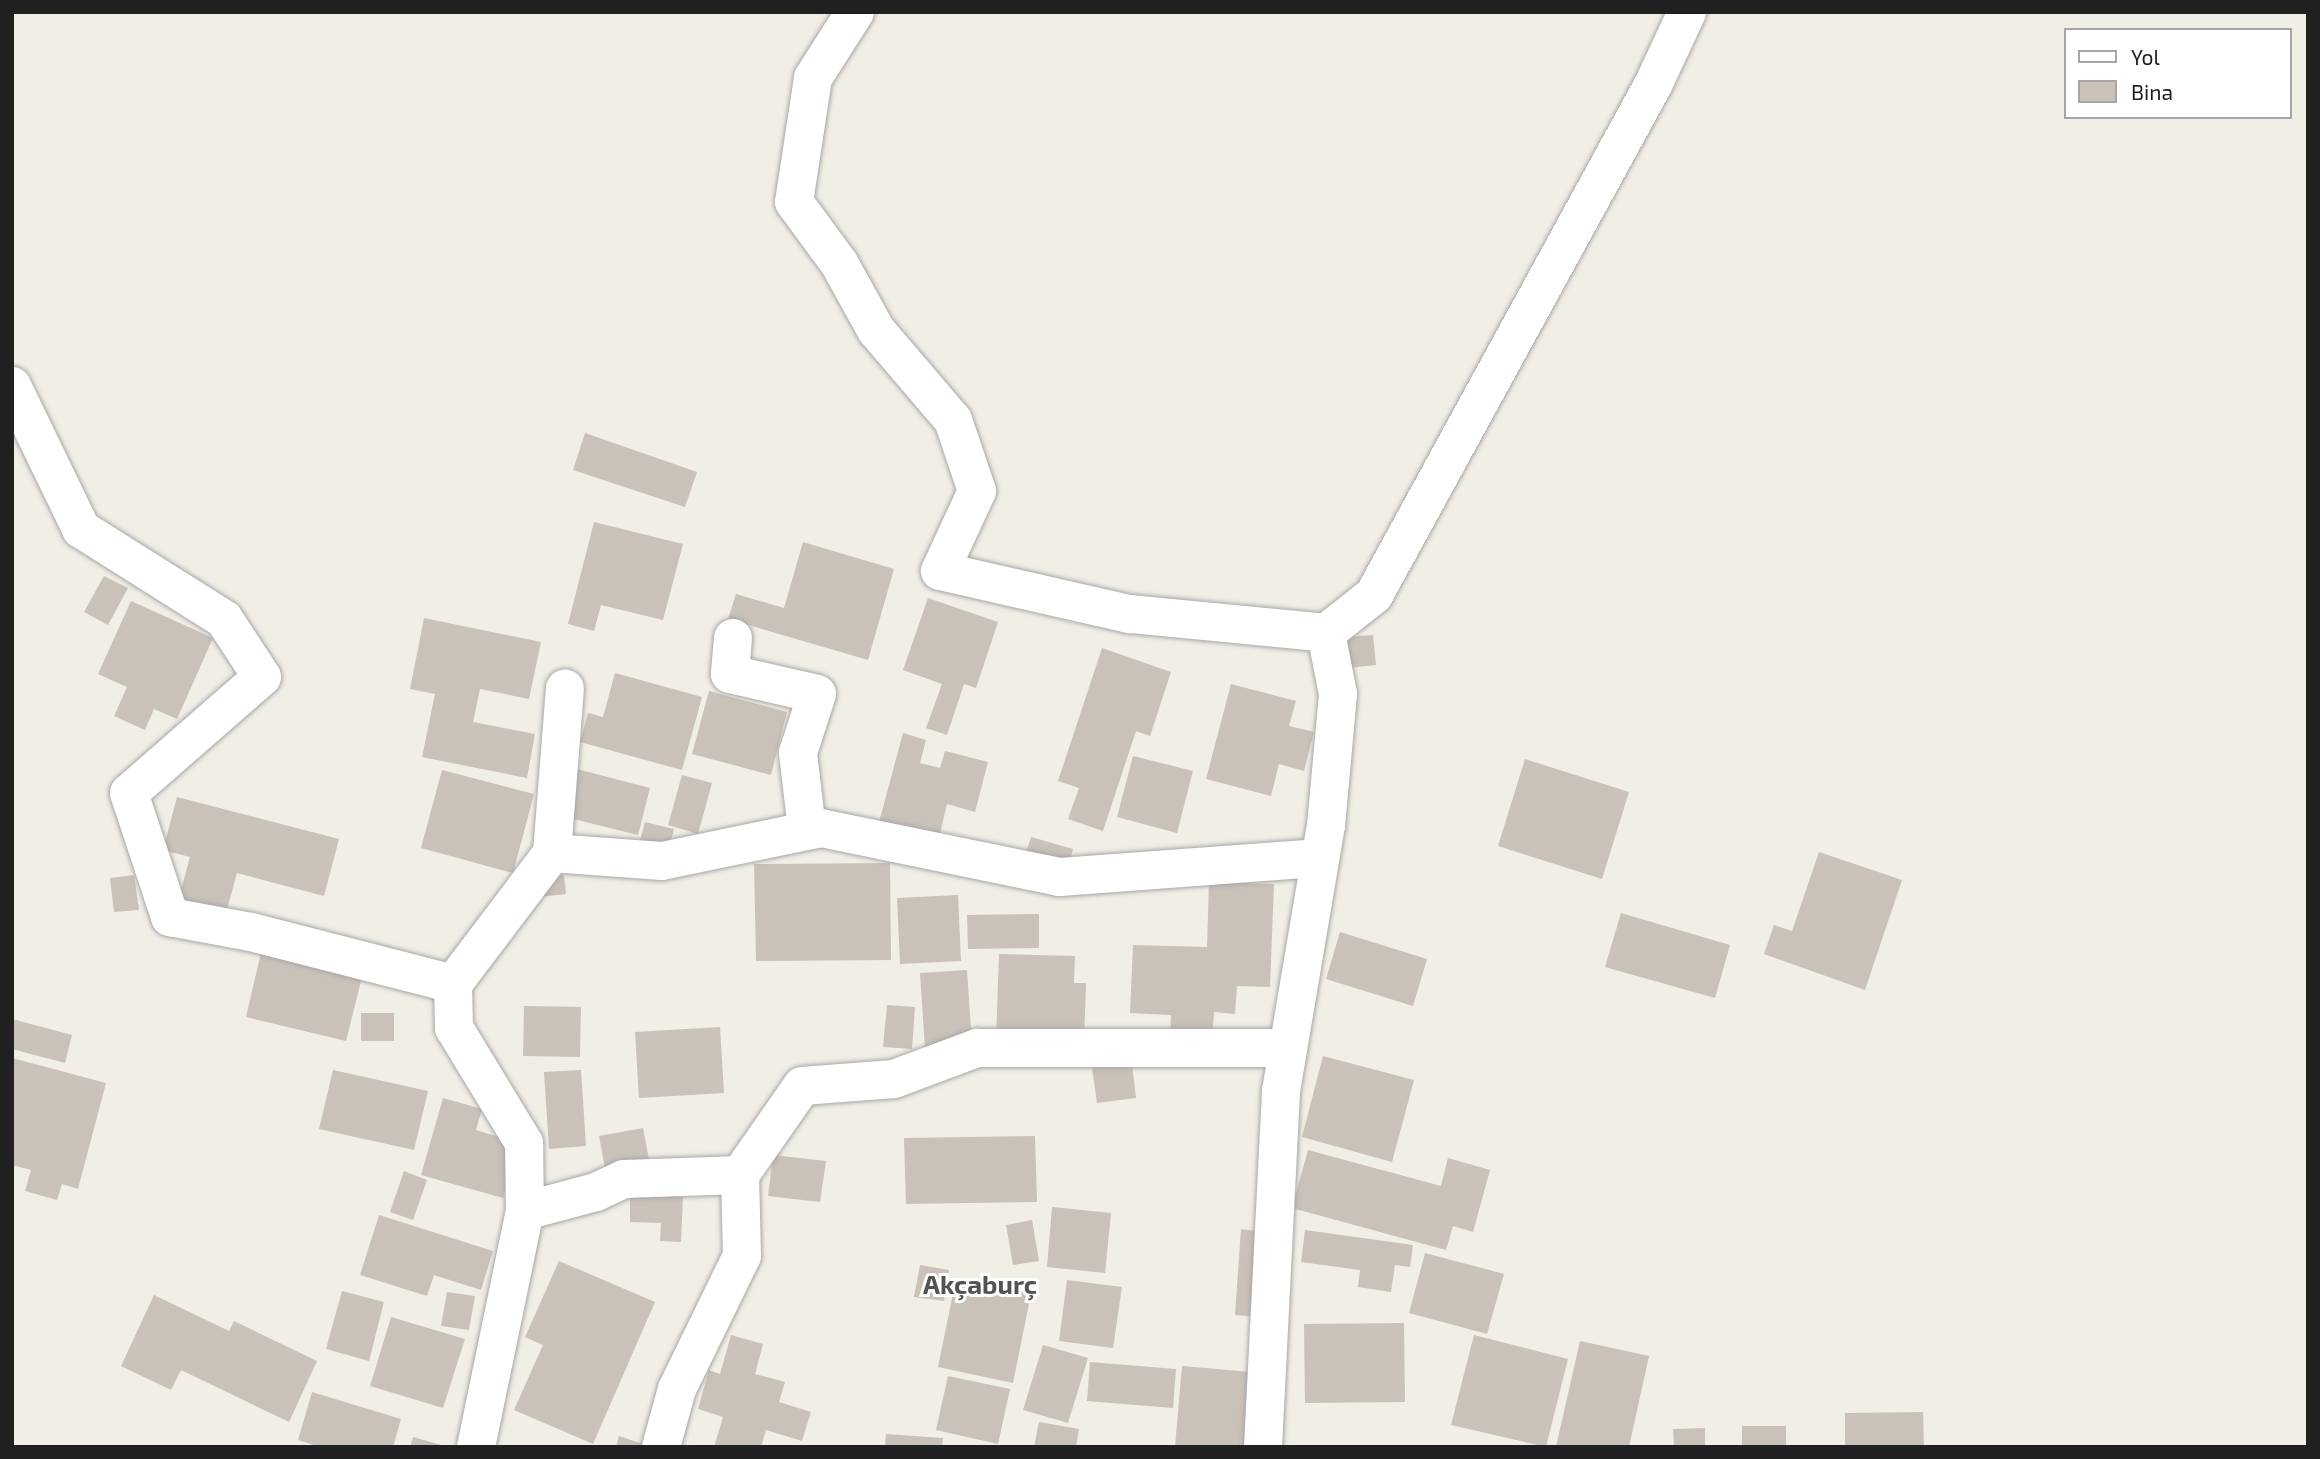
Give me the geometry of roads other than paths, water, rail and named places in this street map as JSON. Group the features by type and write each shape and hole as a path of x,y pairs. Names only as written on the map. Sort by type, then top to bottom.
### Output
{"street":[{"path":"855,12 813,78 794,202 839,263 876,330 953,421 977,491 940,571 1130,614 1326,633 1374,595 1653,85 1687,12"},
{"path":"12,386 81,529 225,619 262,677 130,793 170,917 251,932 453,984"},
{"path":"1265,1446 1279,1119 1287,1048 1320,858 1338,694 1326,633"},
{"path":"733,638 730,674 817,694 798,753 807,830"},
{"path":"476,1447 525,1211 524,1143 454,1028 453,984 552,853 565,689"},
{"path":"552,853 662,861 821,828 1060,877 1320,858"},
{"path":"661,1447 677,1389 742,1256 740,1175 802,1086 894,1079 977,1048 1287,1048"},
{"path":"525,1211 596,1192 624,1179 740,1175"}],"district":[{"name":"Akçaburç","path":"980,1284"}]}
